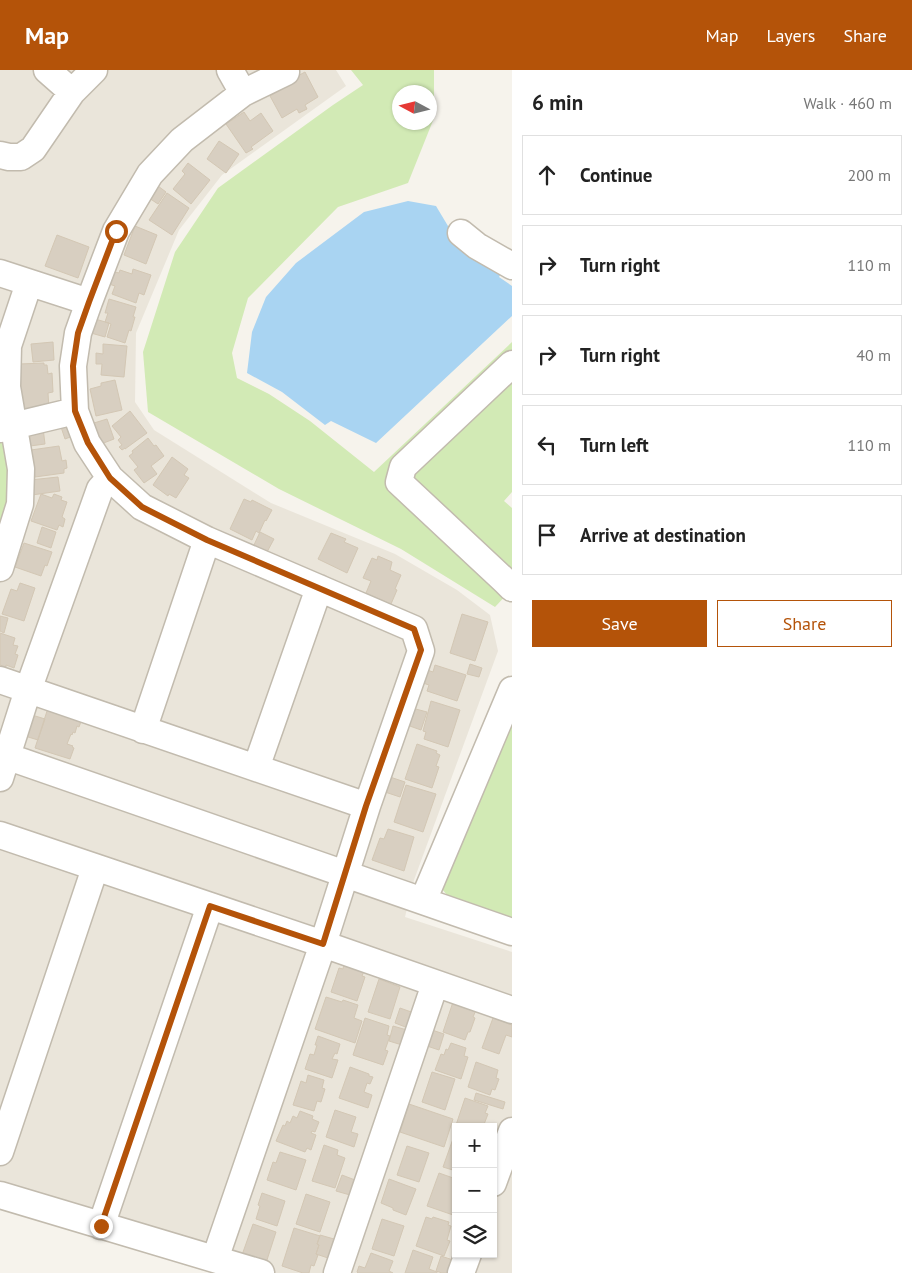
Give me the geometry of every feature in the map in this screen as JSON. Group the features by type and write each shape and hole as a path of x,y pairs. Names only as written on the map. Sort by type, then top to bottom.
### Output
{"street":[{"path":"47,70 72,92"},
{"path":"0,155 21,157 33,149 72,92 94,70"},
{"path":"230,70 243,93"},
{"path":"215,1259 323,944 366,806 421,650 414,629 207,540 142,507 110,478 88,443 75,411 73,366 78,333 116,231 150,174 182,140 243,93 286,72"},
{"path":"462,233 477,246 512,266"},
{"path":"0,273 89,302"},
{"path":"1,559 20,504 21,469 7,428 4,345 29,283"},
{"path":"512,364 403,467 399,482 512,588"},
{"path":"7,428 75,411"},
{"path":"110,478 100,489 2,763 345,875 512,932"},
{"path":"143,730 207,540"},
{"path":"256,768 320,588"},
{"path":"0,680 366,806"},
{"path":"423,901 512,690"},
{"path":"0,835 512,1010"},
{"path":"0,1152 96,868"},
{"path":"101,1226 210,906"},
{"path":"336,1273 435,984"},
{"path":"501,1177 512,1131"},
{"path":"0,1195 261,1273"},
{"path":"461,1273 467,1258"}],"shaded area":[{"path":"0,70 336,70 346,86 222,175 179,230 136,333 135,402 154,430 271,503 395,554 457,590 490,615 498,651 414,880 405,917 512,952 512,1273 223,1273 0,1206"}],"green space":[{"path":"351,70 434,70 434,85 392,85 392,130 429,130 408,183 338,207 248,298 232,353 237,378 269,394 310,421 374,472 512,342 512,492 504,501 512,508 512,589 495,607 401,549 279,489 148,412 143,352 175,252 218,188 363,85"},
{"path":"5,436 11,498 0,535 0,438"},
{"path":"512,703 512,918 447,895 437,883"}],"water":[{"path":"408,201 436,206 460,246 503,270 499,277 512,286 512,316 376,443 331,421 325,425 282,392 247,373 252,332 266,297 296,263 364,212"}],"building":[{"path":"305,72 318,97 305,105 307,109 299,113 297,109 282,118 270,96 294,82 292,79"},
{"path":"244,112 250,121 261,113 273,131 246,153 226,124"},
{"path":"219,141 239,154 226,173 207,159"},
{"path":"188,163 210,180 191,204 173,189 185,174 182,171"},
{"path":"158,186 166,192 158,204 149,198"},
{"path":"167,193 189,208 172,235 149,220"},
{"path":"135,226 157,235 146,264 124,255"},
{"path":"57,235 89,247 78,278 45,266"},
{"path":"133,269 151,275 144,295 139,293 136,303 112,294 115,286 109,284 112,274 114,275 115,272 119,273 120,270 132,274"},
{"path":"109,299 136,307 131,331 129,330 125,343 107,337 111,324 105,322 108,313 105,313"},
{"path":"95,319 109,323 105,337 91,333"},
{"path":"53,342 54,360 33,362 31,344"},
{"path":"103,344 127,346 124,377 101,375 102,364 96,364 96,353 103,354"},
{"path":"44,363 44,365 47,365 48,374 52,373 53,392 48,393 49,409 22,411 19,364"},
{"path":"115,380 122,410 96,416 90,389 101,386 101,383"},
{"path":"130,411 147,433 122,450 119,447 122,445 118,440 121,437 112,426"},
{"path":"107,419 114,439 101,444 94,423"},
{"path":"69,425 73,436 65,439 61,427"},
{"path":"43,428 45,444 30,446 28,431"},
{"path":"148,438 164,456 151,466 157,474 144,483 134,470 138,467 129,456 133,453 132,451"},
{"path":"59,446 62,461 66,460 67,468 64,469 64,473 35,477 31,450"},
{"path":"172,457 188,469 184,475 189,478 176,498 169,494 168,496 153,485"},
{"path":"58,477 60,491 32,495 30,480"},
{"path":"41,494 52,498 54,494 62,497 61,500 67,502 62,517 65,519 63,527 59,525 57,530 31,521"},
{"path":"244,499 251,502 252,500 272,510 259,533 256,531 252,540 230,529"},
{"path":"42,527 56,532 51,548 37,543"},
{"path":"260,532 274,539 267,552 254,545"},
{"path":"331,533 346,539 344,542 358,548 347,573 318,559"},
{"path":"24,543 52,552 41,576 15,567"},
{"path":"378,556 392,562 390,570 401,575 391,604 366,593 371,581 363,578 372,558 377,560"},
{"path":"20,583 35,588 24,621 2,614 11,589 17,591"},
{"path":"462,614 488,622 475,661 450,653"},
{"path":"0,616 8,618 4,633 0,631"},
{"path":"0,633 15,638 13,645 18,646 15,654 18,655 14,668 0,665"},
{"path":"470,664 482,668 479,677 467,674"},
{"path":"435,665 466,675 457,701 427,691 429,685 423,683 427,670 433,672"},
{"path":"431,701 460,710 448,747 424,739 426,732 423,731"},
{"path":"48,708 82,719 75,733 71,734 67,744 74,748 70,759 35,748"},
{"path":"412,708 427,712 421,730 407,725"},
{"path":"32,715 45,719 38,740 25,736"},
{"path":"417,744 437,751 436,753 440,755 436,766 439,767 432,788 405,779"},
{"path":"390,777 405,782 400,797 385,792"},
{"path":"406,785 436,794 423,832 394,822"},
{"path":"388,829 414,837 404,871 372,860 380,838 384,839"},
{"path":"344,964 364,971 362,976 365,977 357,1001 331,992 339,968 343,969"},
{"path":"379,979 400,987 390,1019 368,1012"},
{"path":"326,997 358,1005 354,1018 362,1021 355,1043 315,1029"},
{"path":"453,1002 476,1010 470,1032 468,1032 465,1040 443,1032"},
{"path":"400,1008 414,1013 408,1028 395,1023"},
{"path":"365,1018 389,1026 387,1035 390,1036 385,1050 388,1051 383,1065 353,1055"},
{"path":"493,1018 512,1025 512,1037 506,1035 499,1054 482,1048"},
{"path":"393,1026 407,1030 402,1045 389,1041"},
{"path":"429,1029 444,1034 439,1050 424,1045"},
{"path":"318,1036 340,1044 337,1054 335,1053 332,1059 338,1060 332,1078 305,1069 310,1054 314,1055"},
{"path":"451,1043 466,1048 464,1056 468,1057 461,1079 435,1070 441,1054 444,1055"},
{"path":"476,1062 498,1070 496,1078 499,1079 495,1090 492,1089 490,1095 468,1087"},
{"path":"350,1067 373,1077 370,1084 367,1083 364,1092 372,1095 368,1108 339,1098"},
{"path":"432,1072 455,1079 445,1110 422,1102"},
{"path":"308,1075 324,1080 322,1088 325,1089 321,1102 317,1101 314,1111 293,1105 301,1081 306,1083"},
{"path":"476,1093 505,1102 503,1109 474,1100"},
{"path":"465,1098 488,1106 485,1113 488,1114 485,1123 457,1123"},
{"path":"409,1104 453,1119 444,1147 400,1132"},
{"path":"335,1110 356,1117 351,1132 358,1134 354,1147 326,1137"},
{"path":"300,1111 313,1116 312,1119 319,1122 315,1132 312,1131 311,1133 316,1135 311,1150 307,1148 305,1152 276,1141 283,1125 285,1126 287,1121 290,1123 293,1116 297,1118"},
{"path":"452,1142 452,1170 443,1167"},
{"path":"324,1145 338,1150 337,1155 345,1158 335,1188 312,1181"},
{"path":"407,1146 429,1153 419,1182 397,1175"},
{"path":"280,1152 306,1160 296,1190 267,1180 273,1162 276,1163"},
{"path":"439,1173 452,1178 452,1215 427,1206"},
{"path":"342,1175 355,1180 350,1195 336,1191"},
{"path":"389,1179 416,1189 406,1215 381,1203"},
{"path":"262,1193 285,1201 277,1226 256,1219"},
{"path":"306,1194 330,1202 320,1232 296,1224"},
{"path":"426,1217 449,1222 448,1225 451,1226 447,1240 450,1241 444,1256 416,1246"},
{"path":"382,1219 404,1226 394,1256 372,1249"},
{"path":"253,1224 276,1232 266,1263 242,1255"},
{"path":"294,1228 320,1236 317,1244 319,1245 316,1254 318,1255 314,1266 311,1265 309,1273 303,1273 282,1266"},
{"path":"320,1235 334,1239 328,1258 316,1254"},
{"path":"413,1250 433,1257 429,1269 437,1273 405,1273"},
{"path":"371,1253 393,1261 389,1271 393,1273 358,1273 359,1266 365,1268"},
{"path":"441,1256 453,1260 449,1273 436,1271"}],"route":[{"path":"101,1226 210,906 323,944 366,806 421,650 414,629 207,540 142,507 110,478 88,443 75,411 73,366 78,333 116,231"}]}
